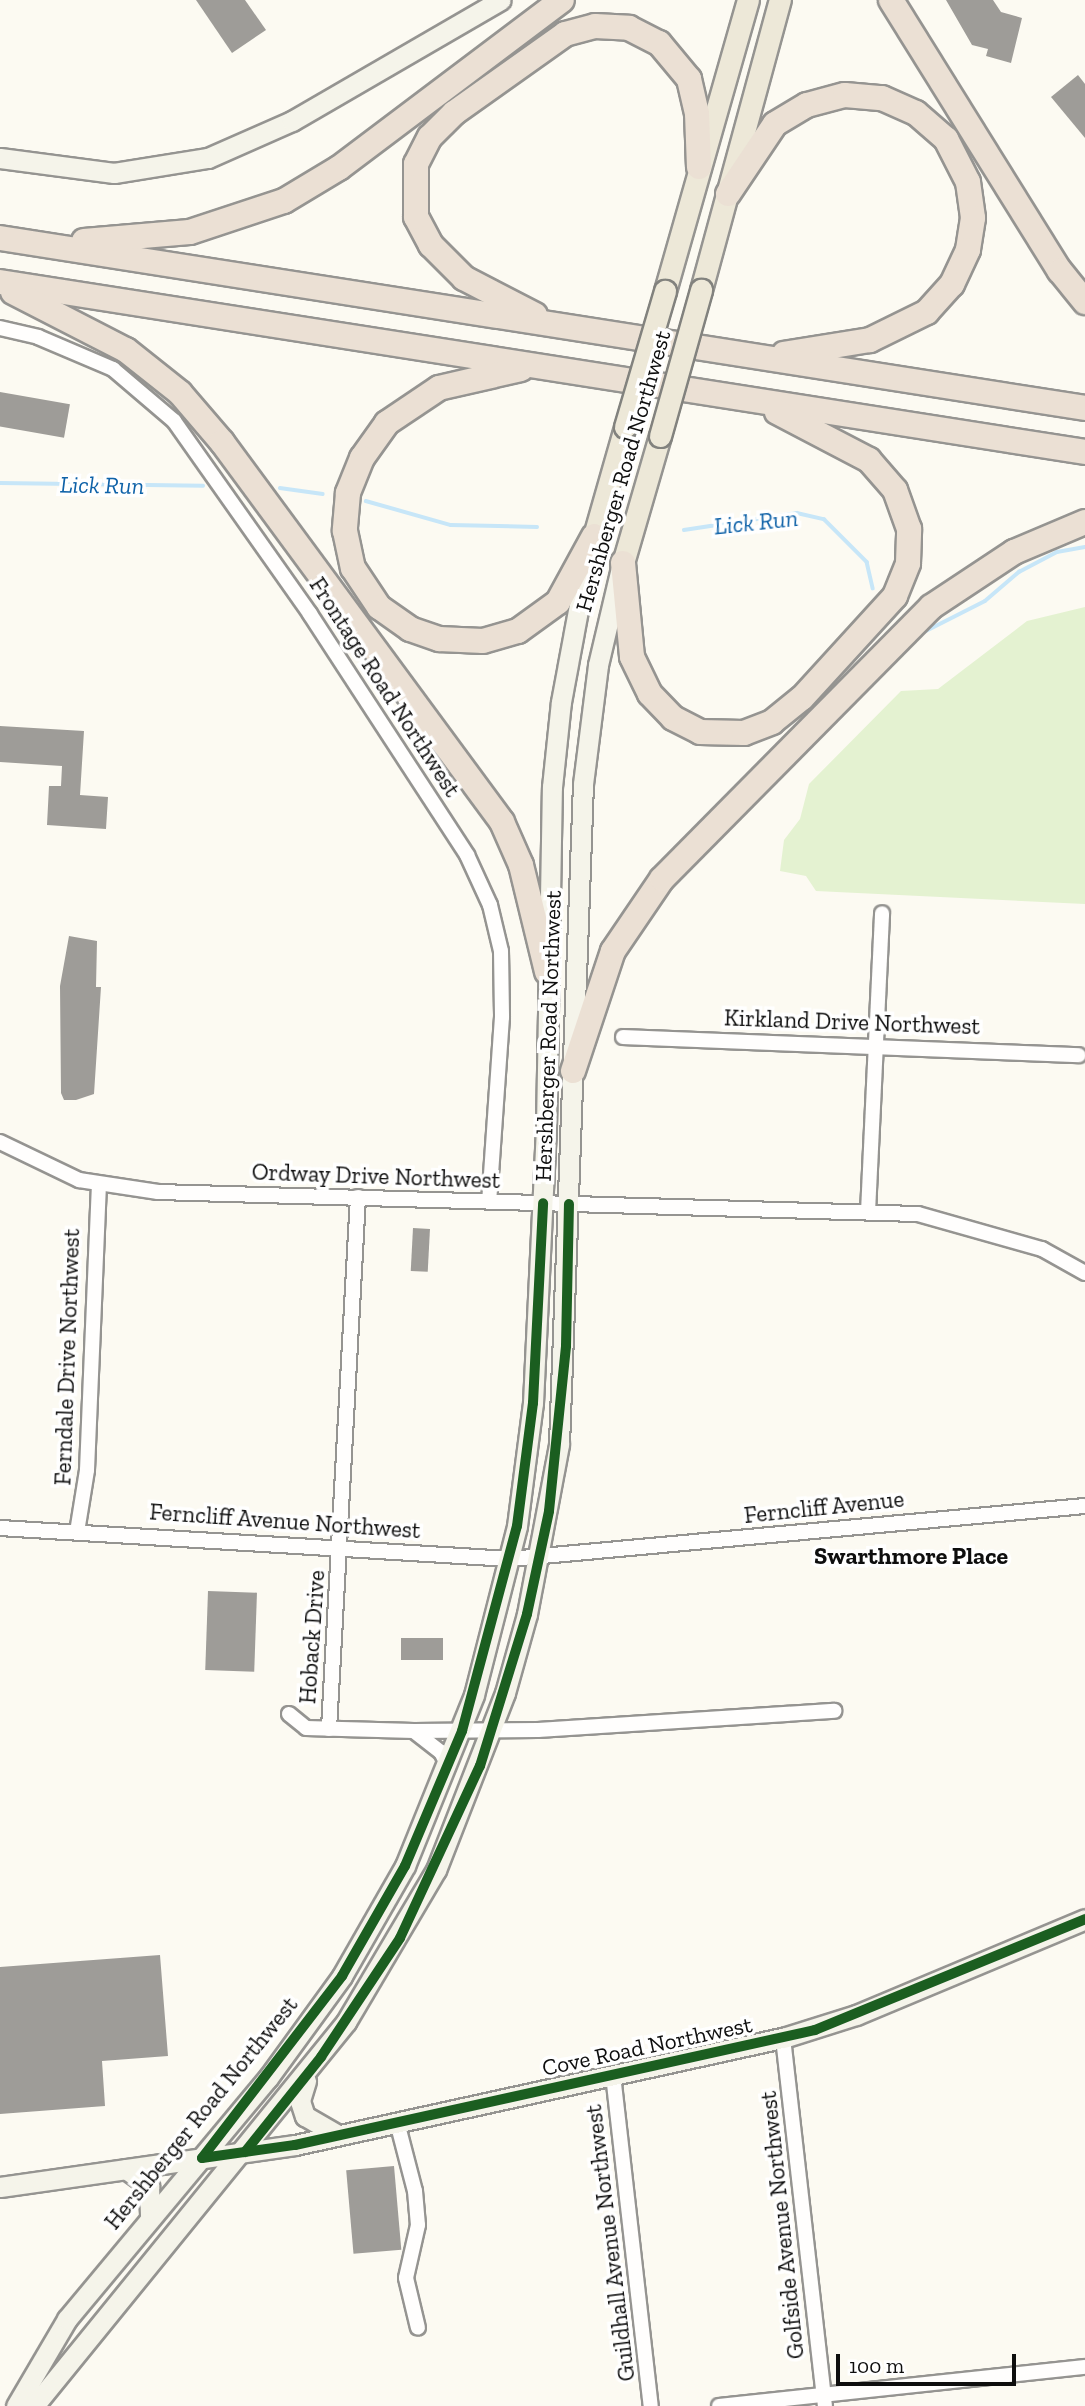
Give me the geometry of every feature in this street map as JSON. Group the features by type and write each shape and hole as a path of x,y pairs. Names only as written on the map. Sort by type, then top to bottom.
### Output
{"highway":[{"path":"36,243 190,232 284,201 340,168 562,0"},
{"path":"891,0 1060,271 1085,302"},
{"path":"558,326 464,278 422,232 413,204 413,176 434,132 549,42 578,29 612,25 645,34 682,67 695,97 699,167"},
{"path":"728,194 775,124 807,105 845,95 882,98 916,113 946,139 968,182 973,218 968,250 952,284 927,312 870,340 761,358"},
{"path":"0,238 1085,408"},
{"path":"0,284 1085,452"},
{"path":"0,284 126,350 180,393 222,442 502,822 521,865 547,972"},
{"path":"539,366 439,388 387,423 362,458 348,493 345,531 350,559 367,593 393,619 427,636 483,640 518,631 558,602 594,536"},
{"path":"623,563 627,637 639,675 673,718 712,734 744,733 786,712 887,609 902,582 910,548 895,490 853,448 748,399"},
{"path":"573,1071 613,951 662,879 931,607 1014,552 1085,522"}],"main road":[{"path":"0,158 114,173 208,158 292,121 501,0"},
{"name":"Hershberger Road Northwest","path":"16,2406 60,2329 150,2217 202,2158 342,1976 405,1866 462,1731 510,1559 533,1403 543,1203 552,787 561,702 594,536 748,0"},
{"name":"Hershberger Road Northwest","path":"34,2406 309,2072 400,1938 459,1821 492,1730 539,1557 560,1434 586,743 598,664 623,563 728,194 779,0"},
{"name":"Cove Road Northwest","path":"0,2187 245,2152 338,2135 783,2038 856,2015 1085,1919"},
{"path":"309,2072 301,2109 316,2127 338,2135"},
{"path":"126,2169 149,2186 150,2217"}],"street":[{"name":"Frontage Road Northwest","path":"0,328 38,337 113,369 174,421 310,614 467,855 490,905 501,951 502,1017 489,1202"},
{"path":"868,1212 878,1046 882,913"},
{"name":"Kirkland Drive Northwest","path":"623,1037 1079,1055"},
{"name":"Ordway Drive Northwest","path":"0,1142 48,1169 99,1184 158,1192 868,1212 944,1219 1042,1249 1085,1273"},
{"name":"Ferndale Drive Northwest","path":"78,1532 86,1489 99,1184"},
{"name":"Hoback Drive","path":"329,1729 358,1197"},
{"name":"Ferncliff Avenue","path":"567,1554 1085,1506"},
{"name":"Ferncliff Avenue Northwest","path":"0,1528 510,1559 567,1554"},
{"path":"289,1714 306,1728 462,1731 834,1711"},
{"path":"414,1731 440,1752 448,1766"},
{"name":"Golfside Avenue Northwest","path":"783,2038 825,2400"},
{"name":"Guildhall Avenue Northwest","path":"613,2076 651,2406"},
{"path":"397,2122 415,2190 418,2225 406,2278 418,2328"},
{"path":"719,2406 825,2400 1085,2367"}],"green space":[{"path":"1085,607 1085,904 816,891 806,876 780,871 784,840 800,819 809,784 901,691 938,689 1027,621"}],"building":[{"path":"196,0 245,0 266,30 232,53"},
{"path":"946,0 993,0 1001,12 1022,18 1011,63 986,56 988,49 972,45"},
{"path":"1078,75 1085,84 1085,138 1051,97"},
{"path":"0,392 70,404 64,438 0,427"},
{"path":"0,726 84,731 80,795 108,797 106,829 47,825 49,786 61,786 62,766 0,762"},
{"path":"69,936 97,941 96,987 101,987 94,1094 76,1100 64,1100 61,1093 60,986"},
{"path":"413,1228 430,1229 428,1272 411,1271"},
{"path":"208,1591 257,1593 254,1672 205,1670"},
{"path":"401,1638 443,1638 443,1660 401,1660"},
{"path":"160,1955 168,2056 102,2061 105,2106 0,2114 0,1967"},
{"path":"394,2166 401,2250 354,2254 346,2170"}],"waterway":[{"name":"Lick Run","path":"0,483 203,486"},
{"name":"Lick Run","path":"280,488 323,494"},
{"name":"Lick Run","path":"366,501 451,525 537,527"},
{"name":"Lick Run","path":"684,530 797,513 824,519 867,562 873,588"},
{"name":"Lick Run","path":"924,632 985,601 1019,572 1057,552 1085,547"}],"cycle path":[{"path":"202,2158 342,1976 405,1866 462,1731 517,1526 533,1403 543,1203"},
{"path":"245,2152 321,2057 400,1938 480,1766 527,1614 549,1511 566,1346 569,1204"},
{"path":"202,2158 295,2145 815,2030 1085,1919"}],"district":[{"name":"Swarthmore Place","path":"911,1556"}]}
